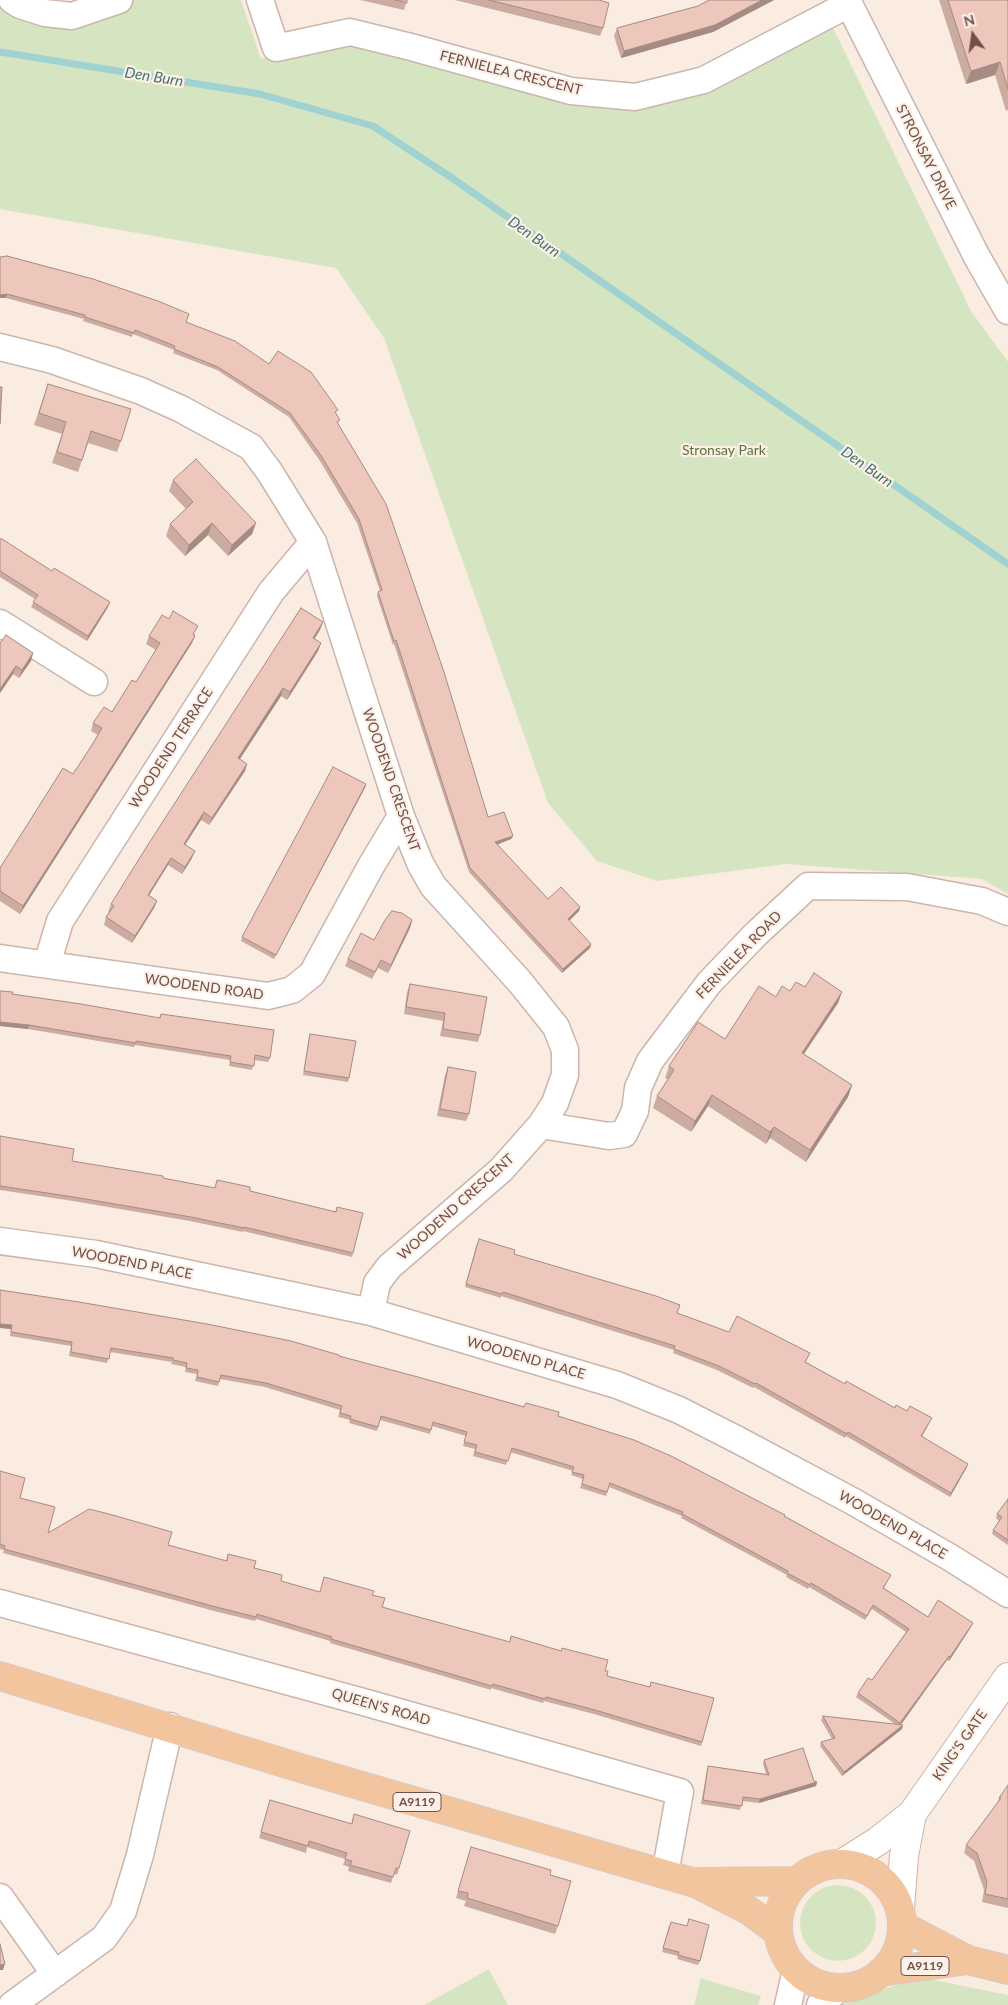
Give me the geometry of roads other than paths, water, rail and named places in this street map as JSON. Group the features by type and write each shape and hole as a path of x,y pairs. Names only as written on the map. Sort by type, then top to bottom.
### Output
{"main road":[{"name":"A9119","path":"0,1676 170,1726 297,1767 667,1861 695,1882 748,1910 778,1932"},
{"name":"A9119","path":"843,1863 862,1867 879,1876 892,1891 901,1917 900,1943 893,1959 881,1972 869,1981 830,1997 824,1986 809,1980 796,1970 784,1953 778,1932 778,1914 785,1896 796,1881 810,1871 826,1864 843,1863"},
{"name":"A9119","path":"695,1882 796,1881"},
{"name":"A9119","path":"901,1917 968,1960 1008,1970"},
{"name":"A9119","path":"881,1972 968,1960"}],"street":[{"path":"12,0 20,5 45,13 72,16 119,0"},
{"name":"FERNIELEA CRESCENT","path":"260,0 276,48 350,32 571,91 635,96 704,80 848,2"},
{"name":"STRONSAY DRIVE","path":"848,2 977,257 1008,312"},
{"name":"WOODEND CRESCENT","path":"0,347 52,360 141,391 181,409 251,448 269,471 313,542 401,816 420,863 433,886 520,982 556,1027 564,1050 565,1075 555,1103 541,1125 501,1170 388,1267 377,1284 370,1312"},
{"name":"WOODEND TERRACE","path":"47,964 60,921 271,592 313,542"},
{"path":"0,623 76,679"},
{"name":"WOODEND ROAD","path":"0,958 268,996 292,990 312,974 371,866 401,816"},
{"name":"FERNIELEA ROAD","path":"541,1125 609,1136 624,1134 635,1111 638,1088 650,1060 709,983 756,934 808,886 907,887 982,901 1008,912"},
{"name":"WOODEND PLACE","path":"0,1240 96,1254 370,1312 617,1385 679,1410 854,1502 951,1558 1008,1594"},
{"name":"QUEEN'S ROAD","path":"0,1603 367,1703 680,1792 667,1861"},
{"name":"KING'S GATE","path":"843,1863 878,1842 912,1814 1008,1677"},
{"path":"12,2005 104,1938 123,1912 140,1856 170,1726"},
{"name":"KING'S GATE","path":"901,1917 904,1856 912,1814"},
{"path":"0,1897 55,1974"},
{"path":"788,2005 796,1970"}],"waterway":[{"name":"Den Burn","path":"0,52 260,94 373,126 449,176 1008,564"}],"park label":[{"name":"Stronsay Park","path":"724,450"}]}
